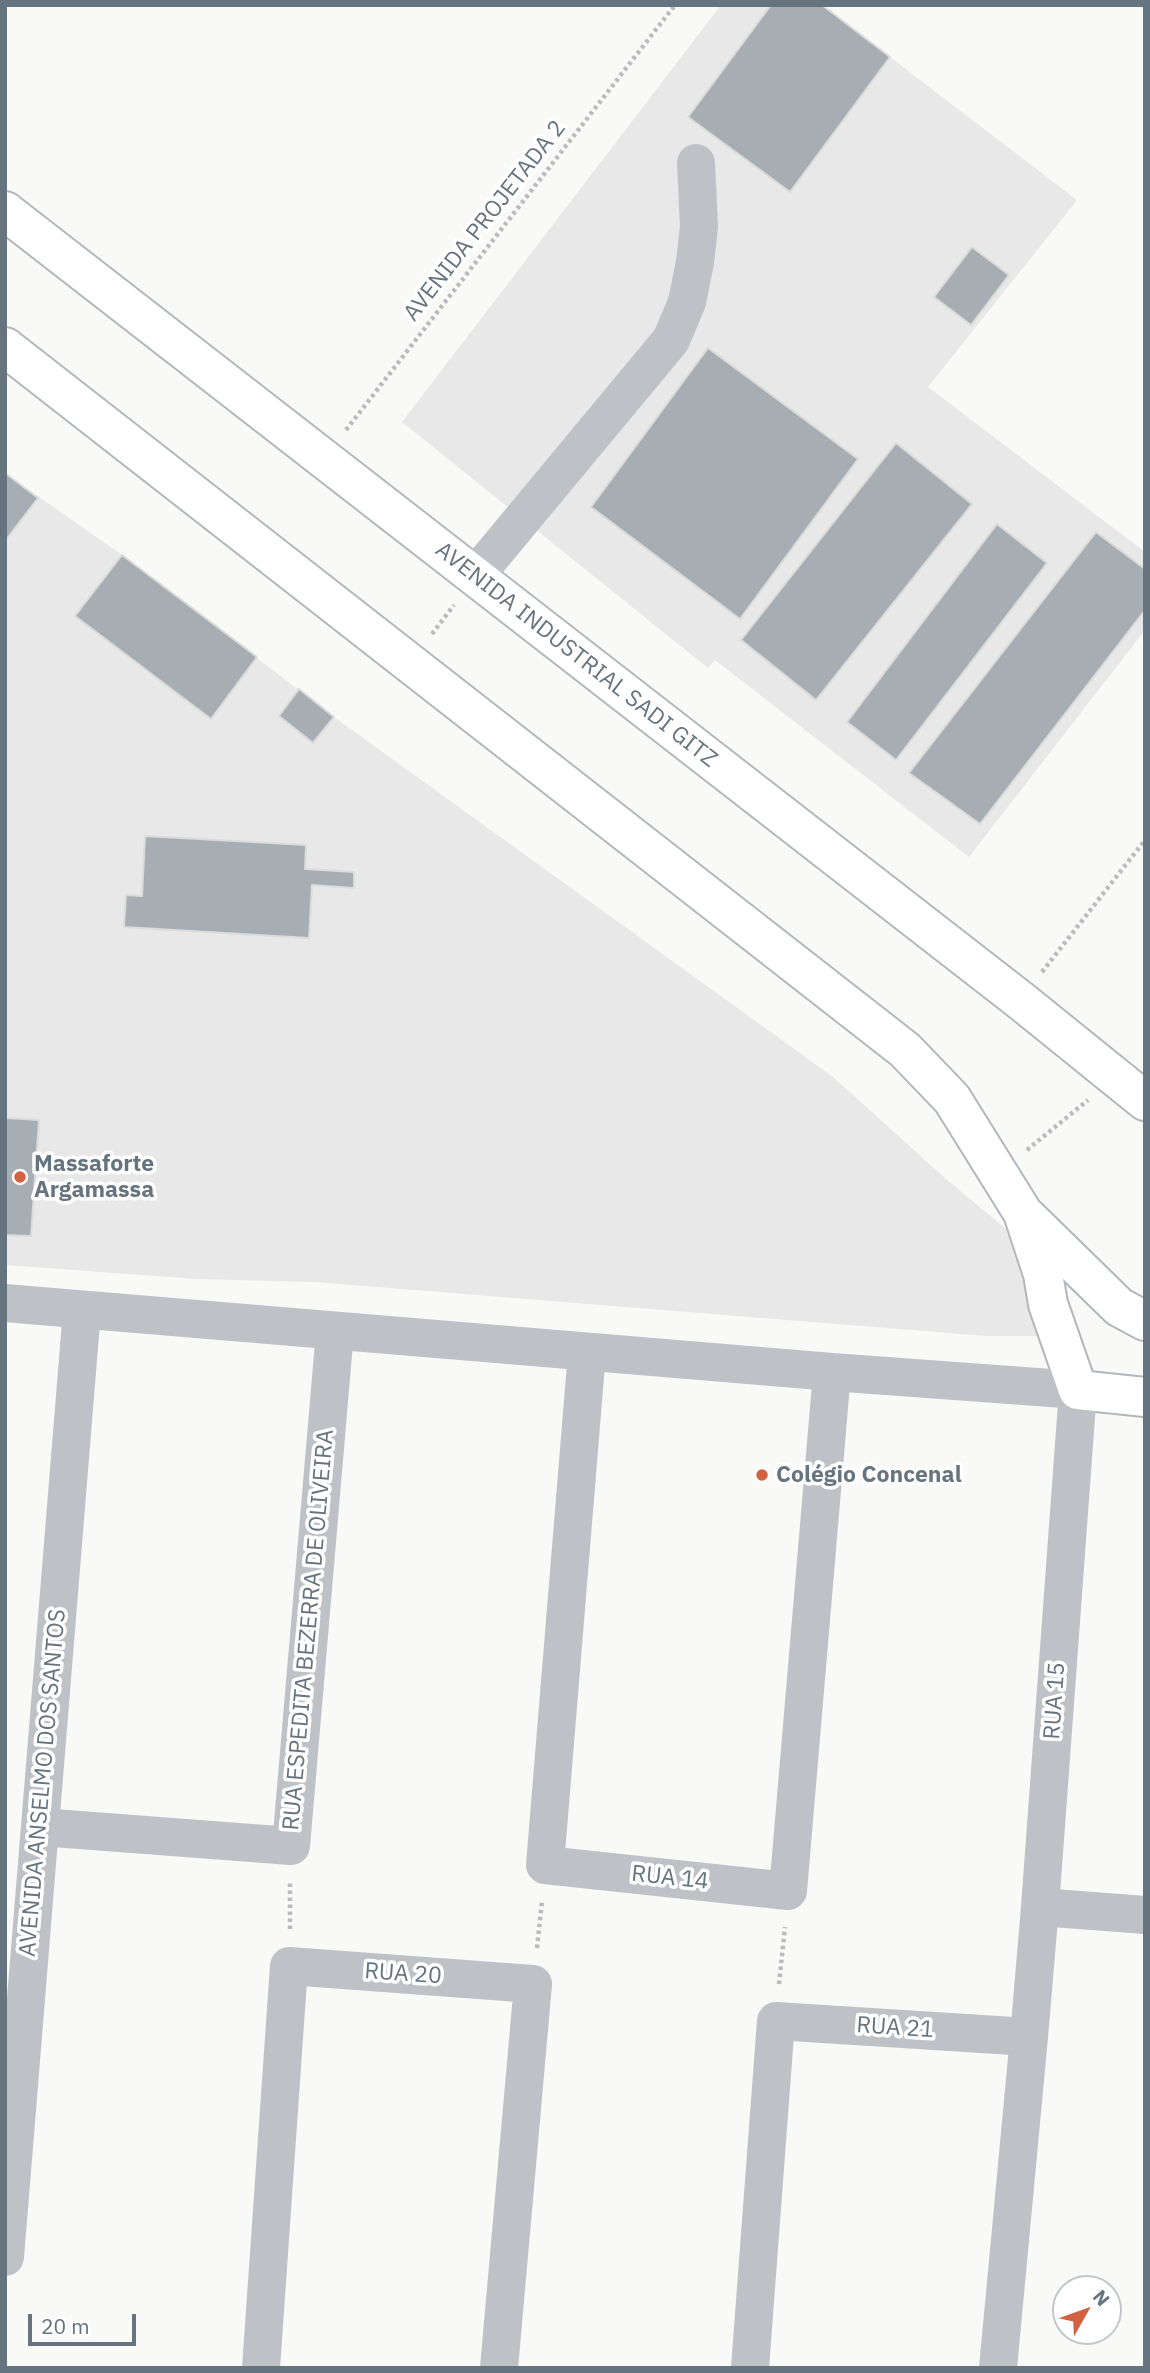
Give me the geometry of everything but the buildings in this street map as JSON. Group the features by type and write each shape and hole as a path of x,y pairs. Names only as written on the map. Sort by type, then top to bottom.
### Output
{"main road":[{"name":"AVENIDA INDUSTRIAL SADI GITZ","path":"5,211 1020,1000 1145,1101"},
{"path":"5,347 905,1051 952,1099 1023,1213 1119,1307 1145,1321"},
{"path":"1023,1213 1043,1274 1048,1304 1079,1391 1145,1397"}],"street":[{"path":"475,576 671,340 687,302 695,262 699,227 696,163"},
{"path":"5,1303 1079,1391"},
{"name":"AVENIDA ANSELMO DOS SANTOS","path":"5,2257 17,1949 40,1827 82,1310"},
{"name":"RUA ESPEDITA BEZERRA DE OLIVEIRA","path":"40,1827 291,1846 335,1331"},
{"path":"545,1865 587,1352"},
{"path":"788,1891 832,1372"},
{"name":"RUA 15","path":"1029,2037 1079,1391"},
{"name":"RUA 14","path":"545,1865 788,1891"},
{"path":"1040,1907 1145,1915"},
{"path":"261,2368 289,1966"},
{"name":"RUA 20","path":"289,1966 533,1984"},
{"path":"499,2368 533,1984"},
{"path":"750,2368 776,2021"},
{"name":"RUA 21","path":"776,2021 1029,2037"},
{"path":"998,2368 1029,2037"}],"path":[{"name":"AVENIDA PROJETADA 2","path":"324,459 675,5"},
{"path":"410,663 475,576"},
{"path":"1020,1000 1145,840"},
{"path":"998,1173 1116,1077"},
{"path":"289,1966 291,1846"},
{"path":"533,1984 545,1865"},
{"path":"776,2021 788,1891"}],"shaded area":[{"path":"721,5 822,5 1077,200 928,387 1145,552 1145,630 969,857 715,660 708,668 402,422"},
{"path":"5,473 122,555 334,717 833,1077 946,1179 1017,1238 1039,1336 986,1336 315,1282 197,1279 5,1265"}],"place":[{"name":"Massaforte Argamassa","path":"20,1177"},
{"name":"Colégio Concenal","path":"762,1475"}]}
